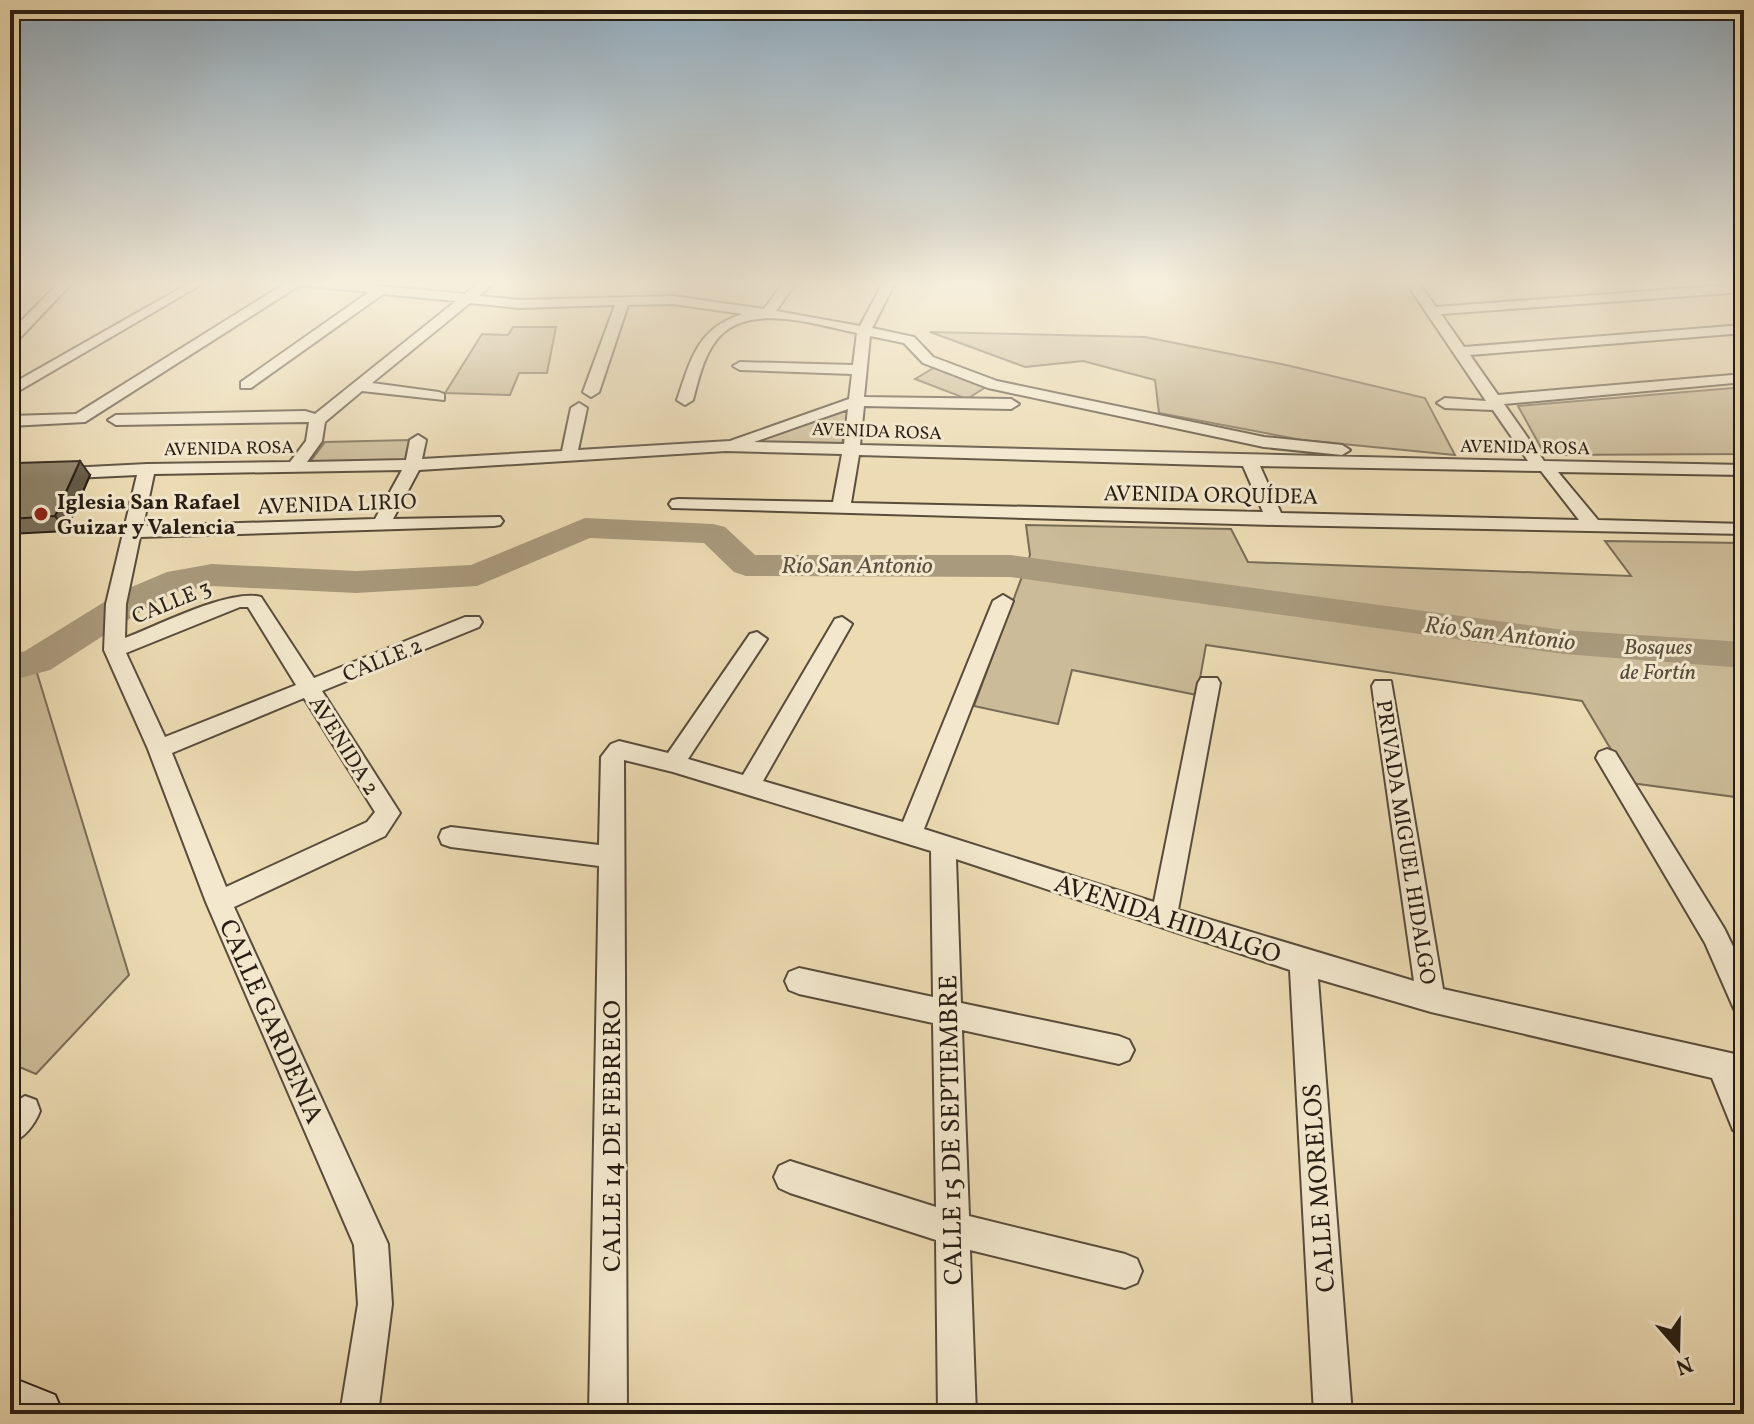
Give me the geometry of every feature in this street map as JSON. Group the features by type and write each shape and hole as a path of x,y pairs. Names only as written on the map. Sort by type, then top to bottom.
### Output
{"street":[{"path":"10,391 86,347"},
{"path":"10,421 79,419 193,347"},
{"path":"246,385 299,347"},
{"path":"295,467 314,441 317,420 406,347"},
{"path":"591,392 606,347"},
{"path":"685,400 703,347"},
{"path":"841,508 851,451 861,347"},
{"path":"916,347 928,360 993,385 1264,442 1404,457 1541,464 1744,461"},
{"path":"1457,347 1541,464 1593,526"},
{"path":"1460,352 1516,347"},
{"path":"740,366 858,370"},
{"path":"1445,403 1495,403 1744,378"},
{"path":"359,386 439,397"},
{"path":"726,446 857,401 1011,404"},
{"path":"569,456 579,408"},
{"path":"116,420 305,416 317,420"},
{"path":"380,526 413,465 418,440"},
{"name":"AVENIDA ROSA","path":"10,476 147,469 413,465 726,446 1249,461 1744,470"},
{"path":"1249,461 1275,520"},
{"path":"113,644 116,604 147,469"},
{"name":"AVENIDA ORQUÍDEA","path":"678,504 1744,529"},
{"name":"AVENIDA LIRIO","path":"132,532 494,521"},
{"name":"CALLE 3","path":"113,644 247,599"},
{"name":"AVENIDA 2","path":"219,902 376,829 388,813 254,601 247,599"},
{"path":"910,834 1003,601"},
{"name":"CALLE 2","path":"159,749 472,622"},
{"path":"748,786 842,624"},
{"path":"673,763 757,639"},
{"name":"CALLE GARDENIA","path":"113,644 159,749 219,902 371,1244 375,1304 359,1414"},
{"path":"1164,916 1209,683"},
{"name":"PRIVADA MIGUEL HIDALGO","path":"1383,686 1431,999"},
{"name":"AVENIDA HIDALGO","path":"619,750 673,763 910,834 1303,962 1431,999 1734,1070"},
{"name":"CALLE 14 DE FEBRERO","path":"608,1414 612,757 619,750"},
{"path":"1607,758 1715,936 1744,1000"},
{"path":"451,837 613,857"},
{"name":"CALLE 15 DE SEPTIEMBRE","path":"943,846 957,1414"},
{"name":"CALLE MORELOS","path":"1303,962 1333,1414"},
{"path":"799,981 1119,1050"},
{"path":"1734,1070 1744,1119"},
{"path":"790,1177 953,1229 1125,1271"},
{"path":"10,1404 36,1414"}],"green space":[{"path":"474,347 552,347 547,373 519,373 510,395 445,393"},
{"path":"972,347 1198,347 1286,365 1425,398 1455,455 1302,440 1159,413 1155,380 1083,361 1025,367"},
{"path":"935,367 986,387 967,399 915,379"},
{"path":"1744,387 1744,454 1545,455 1518,406"},
{"path":"839,409 848,412 842,445 753,443"},
{"path":"409,440 405,460 310,462 325,442"},
{"name":"Bosques de Fortín","path":"1026,525 1231,529 1248,562 1631,576 1605,541 1744,543 1744,809 1735,797 1631,783 1582,701 1206,645 1197,695 1072,670 1058,724 974,706 1030,555"},
{"path":"40,656 37,673 129,975 36,1074 10,1063 10,662"}],"building":[{"path":"80,461 55,516 10,519 10,471 17,463"}],"waterway":[{"name":"Río San Antonio","path":"10,668 37,661 135,599 167,583 212,575 356,582 477,575 585,528 713,534 746,565 1010,566 1564,642 1744,655"}],"place":[{"name":"Iglesia San Rafael Guizar y Valencia","path":"41,514"}]}
